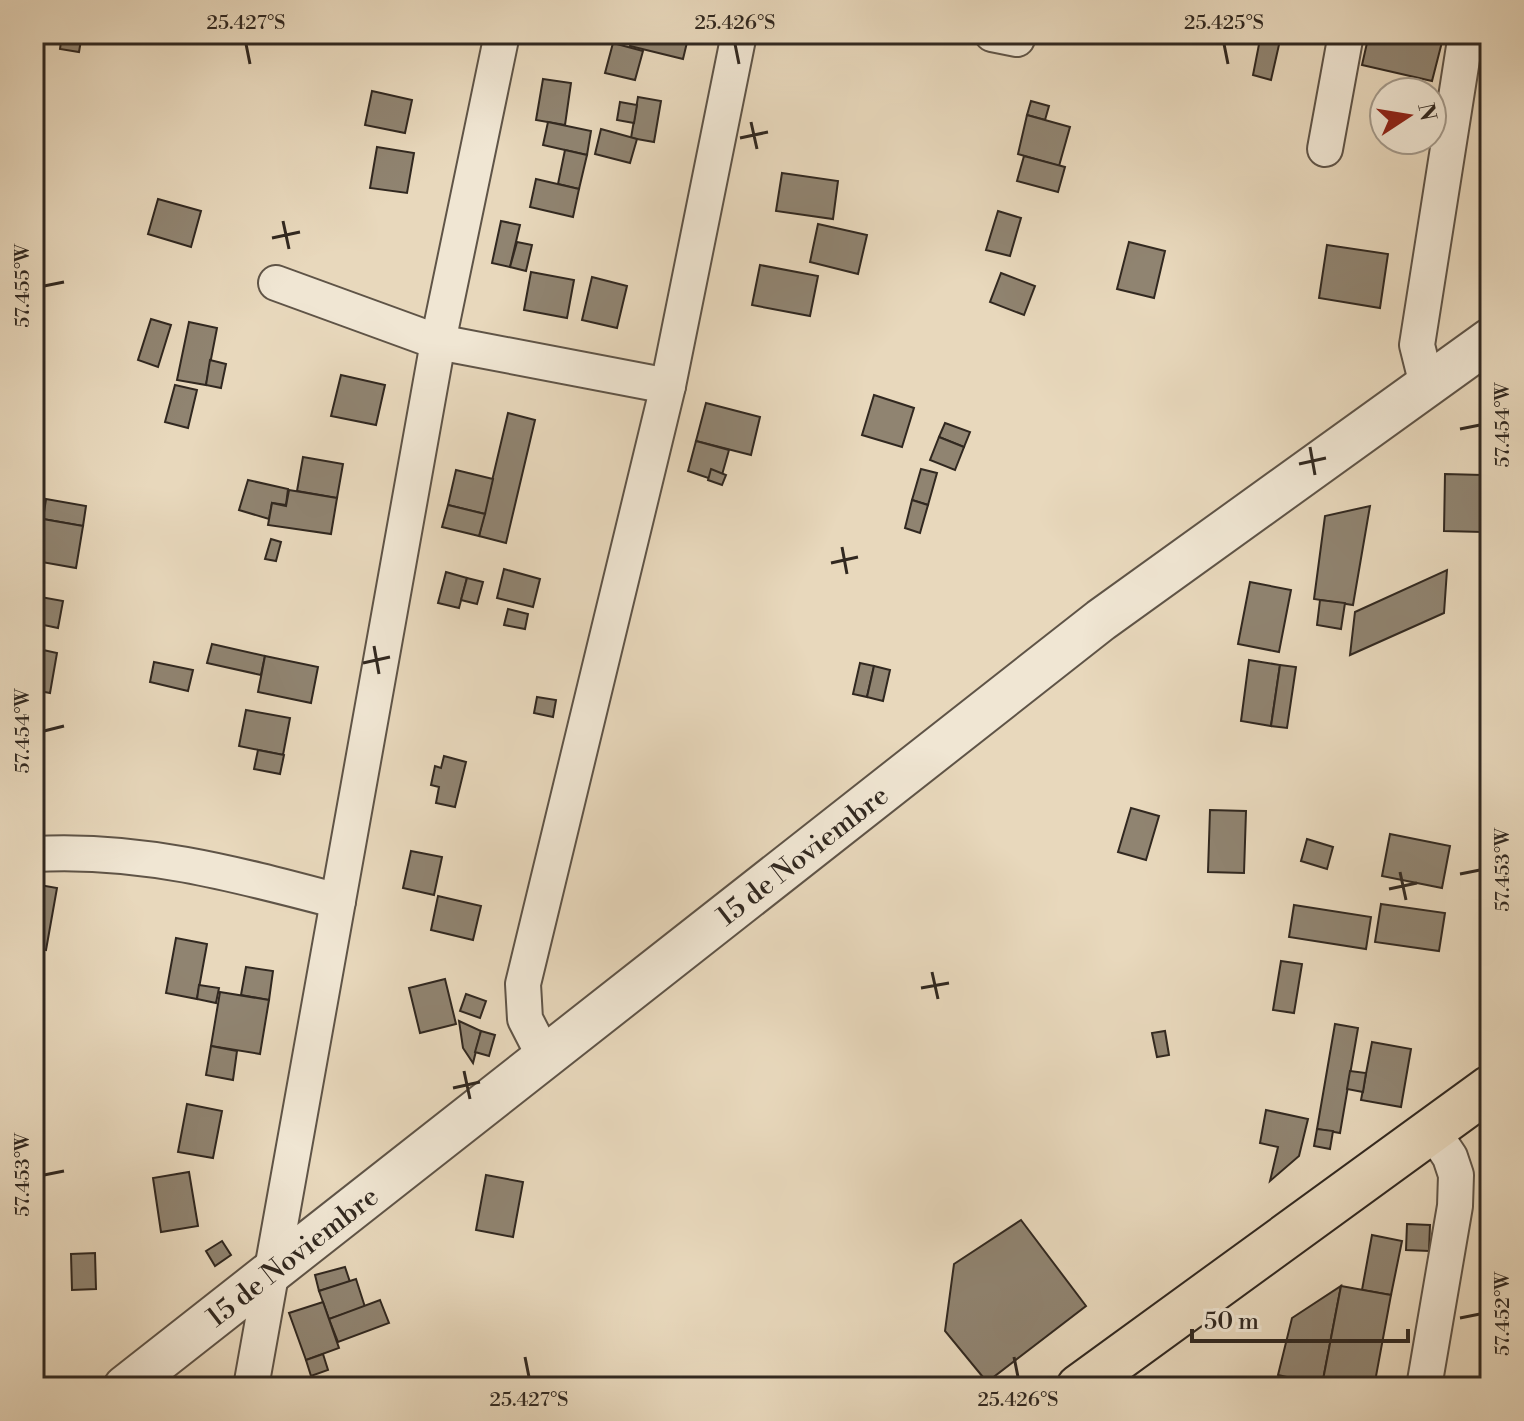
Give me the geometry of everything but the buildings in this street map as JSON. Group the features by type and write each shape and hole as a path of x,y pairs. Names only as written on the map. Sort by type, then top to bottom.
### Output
{"main road":[{"path":"1079,1387 1490,1088"}],"street":[{"path":"251,1387 438,342 502,34"},
{"path":"545,1058 525,1019 523,984 668,386 739,34"},
{"path":"1325,149 1346,34"},
{"path":"1427,385 1417,345 1466,34"},
{"path":"276,283 438,342 668,386"},
{"name":"15 de Noviembre","path":"125,1387 1101,620 1490,340"},
{"path":"34,854 64,852 207,866 338,901"},
{"path":"1428,1386 1455,1206 1456,1175 1450,1157 1432,1130"}]}
